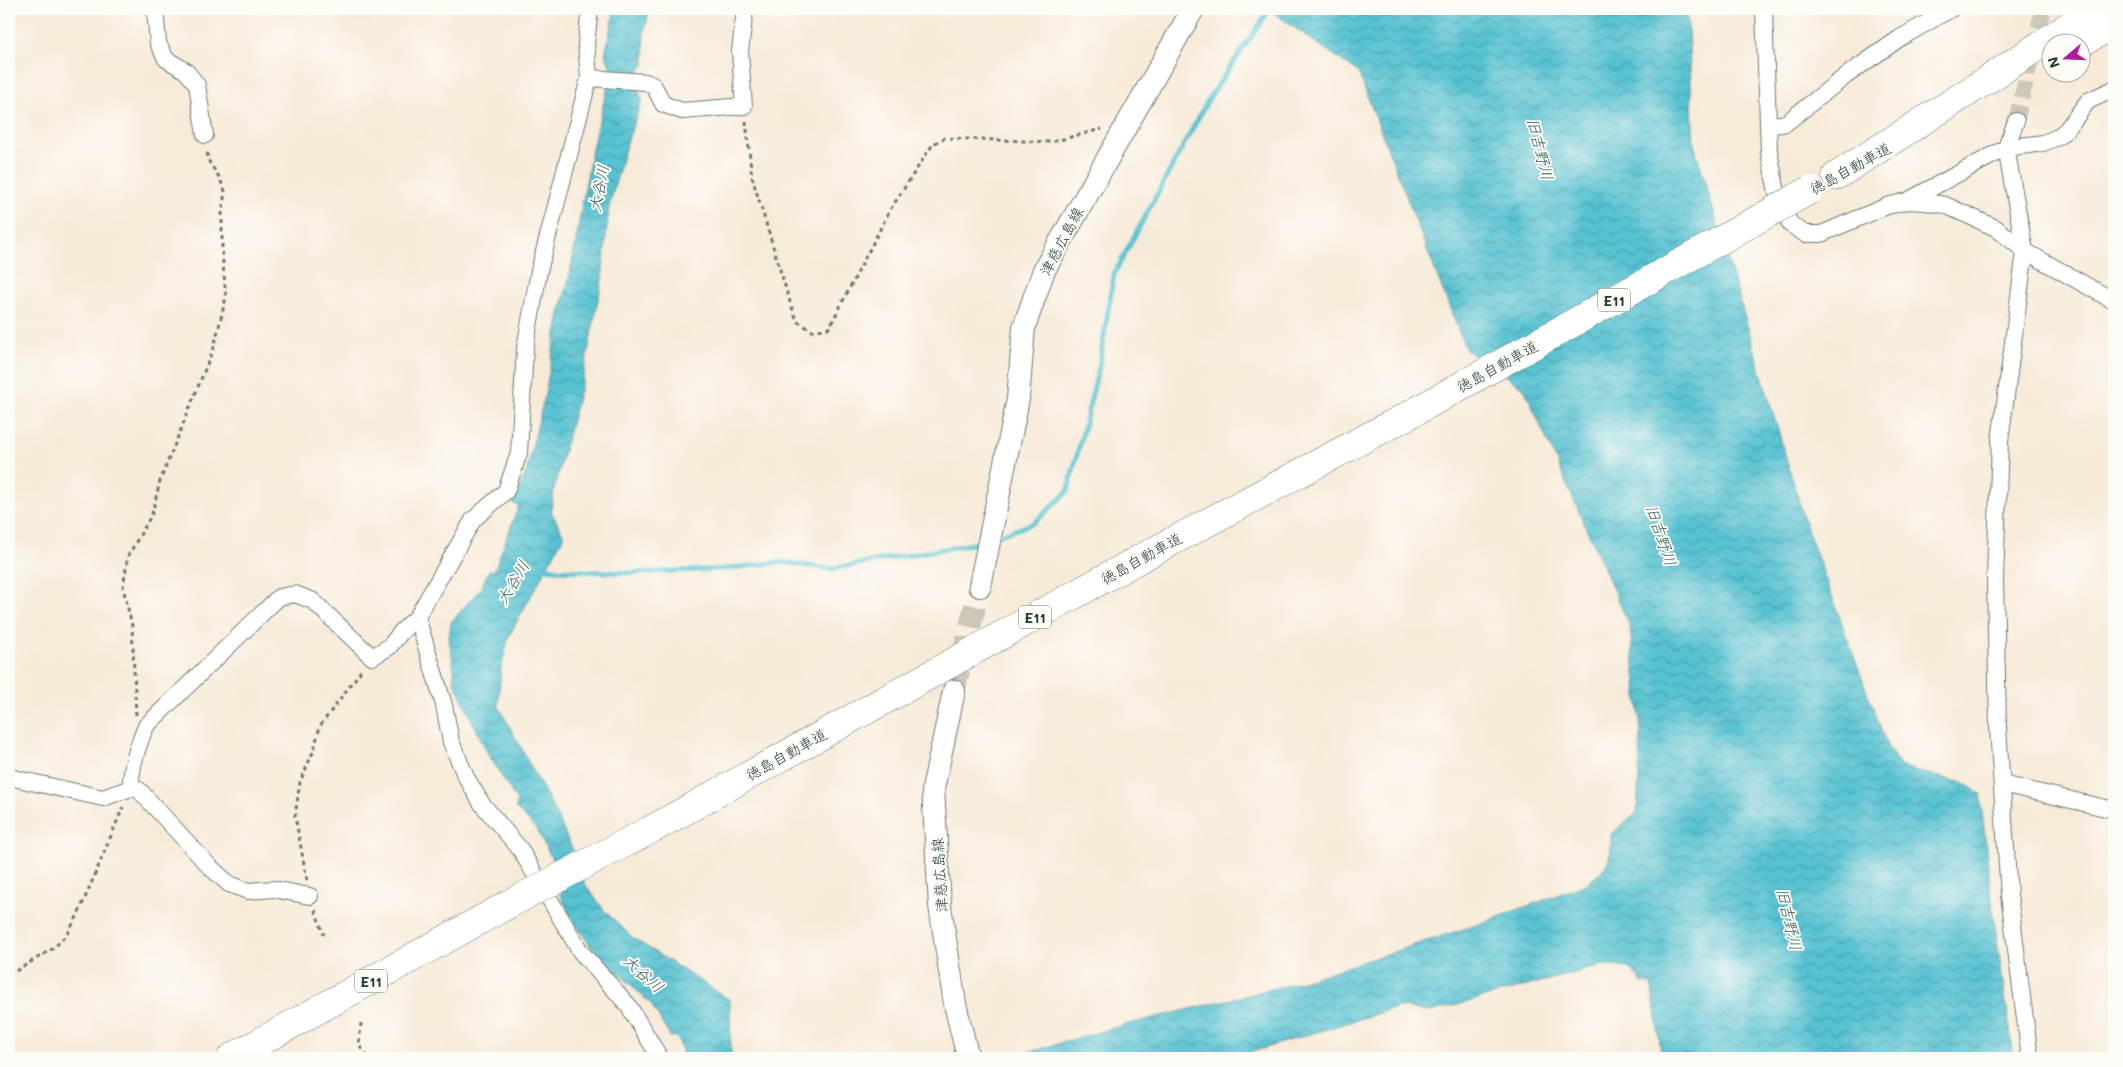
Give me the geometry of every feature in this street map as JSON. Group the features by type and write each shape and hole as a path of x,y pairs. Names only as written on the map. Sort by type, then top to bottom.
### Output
{"highway":[{"path":"1836,176 1995,75 2094,9"},
{"path":"2090,38 2114,25"},
{"path":"2090,48 2114,44"},
{"name":"徳島自動車道","path":"232,1058 511,903 654,828 1141,558 1418,410 1810,190 2040,65"}],"main road":[{"name":"津慈広島線","path":"980,586 1018,399 1024,327 1044,270 1193,9"},
{"name":"津慈広島線","path":"954,691 933,789 940,906 955,1004 968,1058"}],"street":[{"path":"155,9 158,42 166,59 186,71 198,85 205,135"},
{"path":"131,788 130,779 134,762 146,726 279,597 295,594 313,602 372,657 389,648 402,631 417,617 473,520 506,491 519,453 525,348 539,271 597,79 586,43 590,9"},
{"path":"597,79 646,82 654,86 663,104 682,111 744,106 740,52 745,9"},
{"path":"1764,9 1769,151 1777,193 1790,224 1805,234 1821,234 1887,206 1907,201 2006,148 2043,143 2058,137 2067,129 2088,101 2114,89"},
{"path":"1768,126 1786,123 1847,75 1900,38 1951,9"},
{"path":"2016,121 2006,148 2024,251 2000,441 1995,580 1998,728 2009,895 2030,1058"},
{"path":"1907,201 1945,205 1996,228 2024,251 2114,301"},
{"path":"417,617 444,705 451,742 466,777 482,804 520,848 580,951 628,1005 660,1058"},
{"path":"9,777 103,798 131,788 138,790 209,866 230,884 248,891 272,889 310,896"},
{"path":"2002,784 2114,810"}],"path":[{"path":"744,106 752,177 797,320 812,331 829,328 890,210 933,144 945,138 1051,142 1128,122"},
{"path":"146,726 135,715 132,626 123,587 128,556 152,514 160,481 214,347 226,297 222,252 222,214 225,192 219,176 208,160 205,135"},
{"path":"324,935 310,896 295,816 300,782 314,750 320,726 372,657"},
{"path":"9,975 54,948 68,933 78,915 131,788"},
{"path":"362,1023 359,1045 368,1058"}],"water":[{"name":"大谷川","path":"615,9 650,9 644,33 645,63 638,73 637,87 642,100 625,148 609,207 602,280 582,382 554,489 551,511 564,536 509,636 501,668 498,705 548,798 573,850 585,884 604,910 633,938 730,1000 731,1058 685,1058 677,1037 670,1037 651,1004 591,947 572,919 560,894 565,890 553,861 537,830 516,809 517,801 488,754 454,682 449,638 451,622 481,588 489,570 494,571 519,505 513,504 527,469 545,394 560,313 570,274 592,148 612,71 605,54"},
{"name":"旧吉野川","path":"1268,9 1687,9 1694,144 1807,529 1887,746 1901,767 1963,783 1980,793 1994,919 2014,1058 1662,1058 1651,983 1642,983 1631,970 1622,966 1604,965 1430,1012 1399,1007 1232,1058 1023,1058 1025,1053 1125,1025 1300,982 1479,924 1584,885 1598,874 1606,864 1609,858 1611,834 1637,813 1641,732 1630,627 1524,388 1466,350 1358,72"}],"waterway":[{"path":"995,537 1034,523 1068,491 1099,367 1114,274 1209,98 1270,9"},
{"name":"大谷川","path":"540,566 557,570 631,573 724,569 781,562 830,569 983,542"}],"tunnel":[{"path":"2016,121 2043,9"},
{"path":"954,691 980,586"}]}
